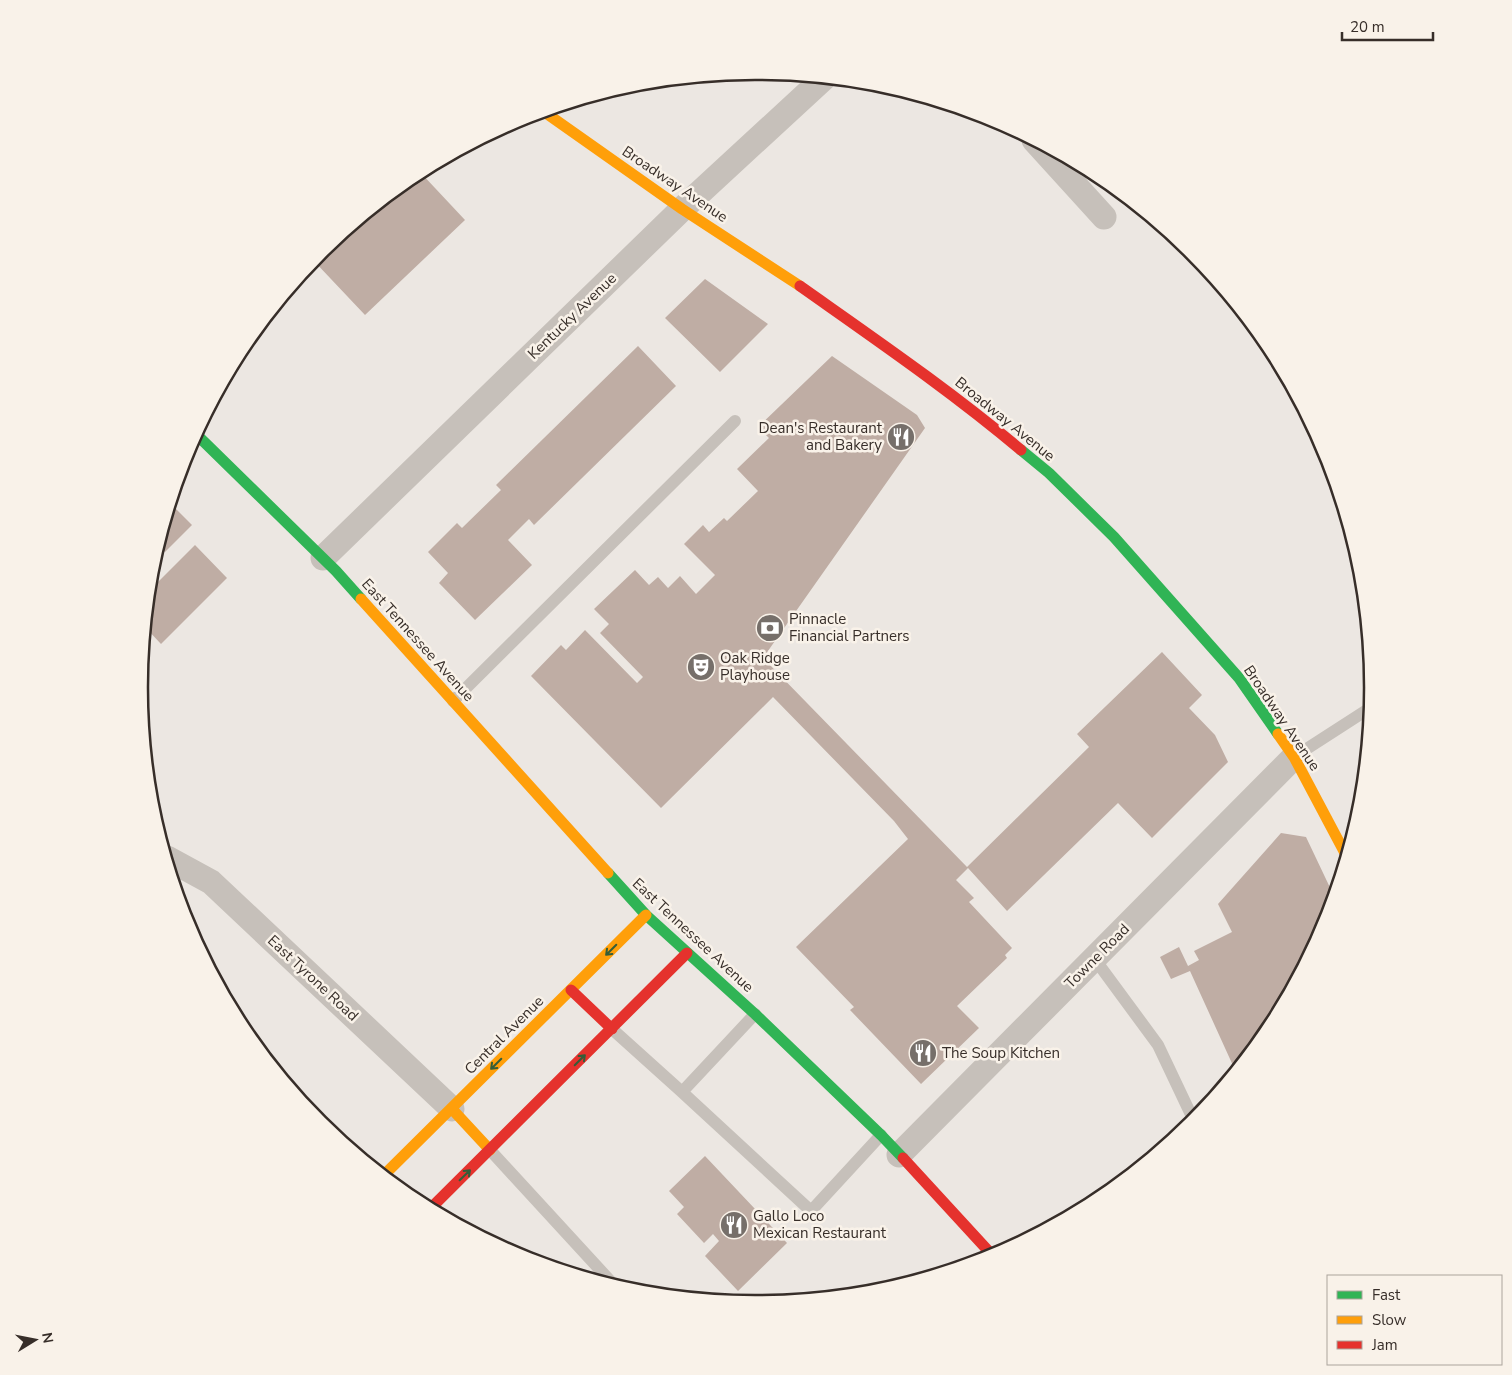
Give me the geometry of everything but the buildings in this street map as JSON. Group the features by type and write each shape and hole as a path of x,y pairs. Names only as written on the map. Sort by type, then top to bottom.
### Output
{"street":[{"name":"Kentucky Avenue","path":"323,558 812,83"},
{"name":"Broadway Avenue","path":"550,116 682,209 790,279 916,368 991,424 1049,473 1114,536 1238,678 1294,757 1342,848"},
{"path":"1047,154 1104,216"},
{"name":"East Tennessee Avenue","path":"202,440 323,558 646,916 755,1014 881,1135 987,1249"},
{"name":"Towne Road","path":"899,1155 1294,757"},
{"name":"East Tyrone Road","path":"174,862 211,882 452,1109"},
{"name":"Central Avenue","path":"388,1171 646,916"},
{"path":"435,1204 687,953"},
{"path":"571,990 612,1029"},
{"path":"452,1109 490,1150"}],"lane":[{"path":"454,702 735,421"},
{"path":"1294,757 1363,713"},
{"path":"1094,958 1158,1046 1190,1113"},
{"path":"682,1092 755,1014"},
{"path":"612,1029 811,1212 881,1135"},
{"path":"490,1150 605,1275"}],"traffic: fast":[{"path":"202,440 336,571 361,599"},
{"path":"1021,450 1049,473 1114,537 1239,678 1278,734"},
{"path":"608,873 646,915 755,1014 903,1158"}],"traffic: slow":[{"path":"550,116 682,209 800,286"},
{"path":"361,599 608,873"},
{"path":"1278,734 1294,757 1342,848"},
{"path":"388,1171 646,915"},
{"path":"452,1109 490,1150"}],"traffic: jam":[{"path":"800,286 940,386 1021,450"},
{"path":"435,1204 687,953"},
{"path":"571,990 612,1029"},
{"path":"903,1158 987,1249"}],"place":[{"name":"Dean's Restaurant and Bakery","path":"901,437"},
{"name":"Pinnacle Financial Partners","path":"770,628"},
{"name":"Oak Ridge Playhouse","path":"701,667"},
{"name":"The Soup Kitchen","path":"923,1053"},
{"name":"Gallo Loco Mexican Restaurant","path":"734,1225"}]}
